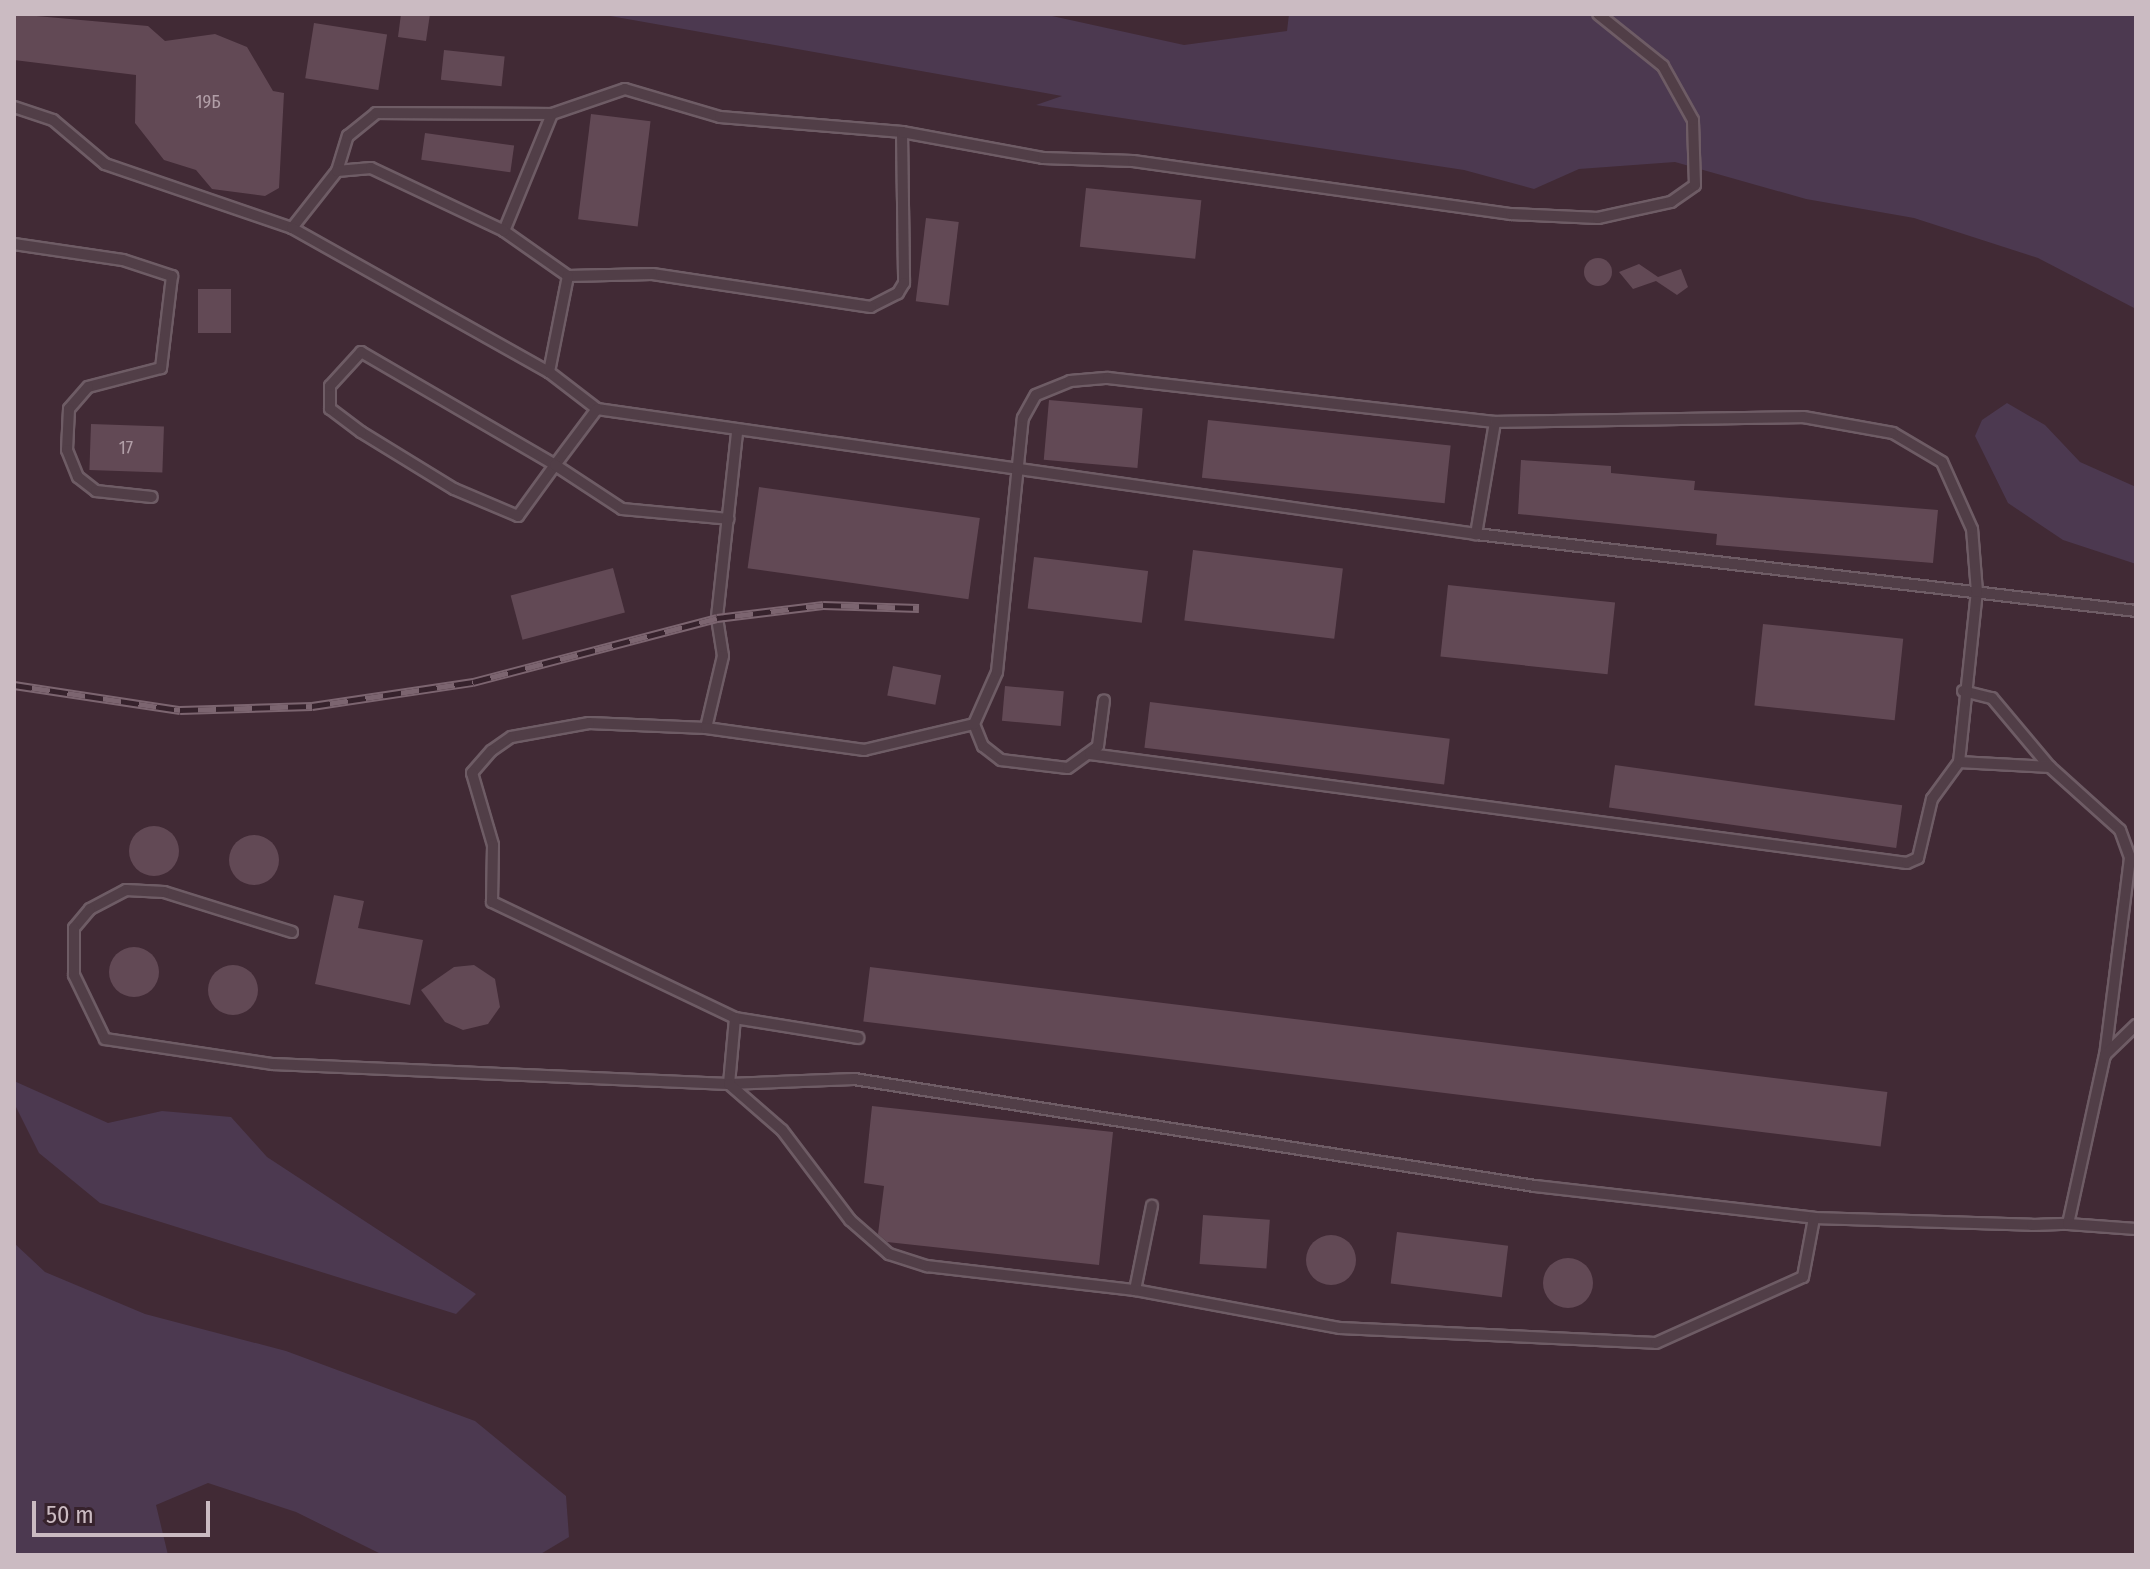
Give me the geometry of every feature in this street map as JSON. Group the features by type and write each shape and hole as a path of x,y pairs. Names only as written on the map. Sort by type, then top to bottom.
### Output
{"lane":[{"path":"292,228 337,171 348,136 376,113 552,114 625,89 720,117 902,132 1043,158 1133,161 1511,214 1598,218 1671,202 1695,185 1693,120 1663,66 1598,14"},
{"path":"14,107 53,120 105,164 292,228 549,372 597,409 737,433 1016,467 1476,534 2136,611"},
{"path":"504,231 552,114"},
{"path":"337,171 371,168 504,231 568,276 652,274 871,307 891,300 904,283 902,132"},
{"path":"14,244 123,260 172,276 161,368 88,387 69,409 67,450 78,477 96,491 152,497"},
{"path":"549,372 568,276"},
{"path":"597,409 555,465 518,516 500,513 330,409 330,386 361,352 555,465 622,509 729,519"},
{"path":"1090,754 1907,863 1924,848 1932,799 1959,762 1963,691 1977,592 1972,529 1942,462 1893,433 1803,417 1495,422 1083,380 1036,395 1023,418 997,672 974,724 983,746 1001,760 1047,770 1068,768 1090,754 1105,729 1104,700"},
{"path":"1476,534 1495,422"},
{"path":"706,728 723,656 717,618 737,433"},
{"path":"1963,691 1992,698 2050,767 2120,830 2130,858 2105,1055 2068,1224"},
{"path":"858,1038 735,1018 492,902 493,845 472,773 511,737 589,723 706,728 864,750 974,724"},
{"path":"1959,762 2050,767"},
{"path":"292,932 164,892 126,890 90,909 74,928 74,975 105,1039 273,1064 729,1084 854,1079 1535,1186 1814,1218 2068,1224 2136,1229"},
{"path":"729,1084 735,1018"},
{"path":"2105,1055 2136,1025"},
{"path":"729,1084 782,1130 850,1220 889,1254 927,1266 1135,1290 1340,1328 1656,1343 1803,1277 1814,1218"},
{"path":"1135,1290 1152,1206"}],"shaded area":[{"path":"599,14 1043,14 1184,45 1287,31 1289,14 2136,14 2136,309 2038,258 1914,218 1806,199 1675,162 1579,169 1534,189 1464,170 1036,105 1062,96"},
{"path":"2007,403 2045,425 2080,462 2136,487 2136,564 2063,540 2008,503 1975,436 1982,420"},
{"path":"14,1081 108,1123 162,1111 231,1117 267,1157 476,1294 456,1314 100,1203 39,1153 14,1103"},
{"path":"14,1243 45,1272 145,1314 286,1351 475,1421 566,1496 569,1537 539,1555 383,1555 296,1512 208,1483 156,1505 168,1555 14,1555"}],"building":[{"path":"14,14 148,26 165,41 215,34 247,47 273,91 284,93 279,188 265,196 212,189 196,170 164,160 135,123 136,75 14,60"},
{"path":"401,14 430,14 426,41 398,37"},
{"path":"314,23 387,35 378,90 305,78"},
{"path":"444,50 505,56 502,86 441,80"},
{"path":"591,114 651,121 638,227 578,219"},
{"path":"425,133 514,146 510,172 421,160"},
{"path":"1086,188 1201,200 1195,259 1080,247"},
{"path":"926,218 959,222 949,305 916,301"},
{"path":"1598,258 1608,262 1612,272 1608,282 1598,286 1588,282 1584,272 1588,262"},
{"path":"1639,264 1658,277 1681,269 1688,287 1677,295 1656,281 1633,289 1619,272"},
{"path":"198,289 231,289 231,333 198,333"},
{"path":"1049,400 1143,408 1137,468 1044,460"},
{"path":"1208,420 1451,446 1445,503 1202,478"},
{"path":"91,424 164,427 162,473 89,470"},
{"path":"1521,460 1611,466 1611,473 1695,481 1694,490 1938,510 1933,563 1716,545 1717,534 1518,514"},
{"path":"759,487 980,518 968,599 748,568"},
{"path":"1193,550 1343,568 1334,639 1184,620"},
{"path":"1034,557 1148,571 1142,623 1028,609"},
{"path":"613,568 625,612 523,640 511,595"},
{"path":"1448,585 1615,603 1608,674 1440,657"},
{"path":"1763,624 1903,639 1895,720 1754,706"},
{"path":"893,666 941,675 935,705 887,695"},
{"path":"1005,686 1064,691 1061,726 1002,721"},
{"path":"1150,702 1450,739 1444,784 1144,748"},
{"path":"1615,765 1902,805 1896,848 1609,808"},
{"path":"154,826 172,833 179,851 172,869 154,876 136,869 129,851 136,833"},
{"path":"254,835 272,842 279,860 272,878 254,885 236,878 229,860 236,842"},
{"path":"334,895 364,901 358,928 423,940 410,1005 315,984"},
{"path":"134,947 152,954 159,972 152,990 134,997 116,990 109,972 116,954"},
{"path":"233,965 251,972 258,990 251,1008 233,1015 215,1008 208,990 215,972"},
{"path":"474,965 495,979 500,1007 488,1024 463,1030 445,1022 421,990 454,967"},
{"path":"870,967 1887,1092 1881,1147 863,1022"},
{"path":"872,1106 1113,1132 1099,1265 887,1242 878,1234 884,1186 864,1183"},
{"path":"1203,1215 1270,1220 1266,1269 1200,1264"},
{"path":"1397,1232 1508,1246 1502,1297 1391,1284"},
{"path":"1331,1235 1349,1242 1356,1260 1349,1278 1331,1285 1313,1278 1306,1260 1313,1242"},
{"path":"1568,1258 1586,1265 1593,1283 1586,1301 1568,1308 1550,1301 1543,1283 1550,1265"}],"railway":[{"path":"14,685 180,710 312,706 473,682 717,618 823,605 919,608"}]}
